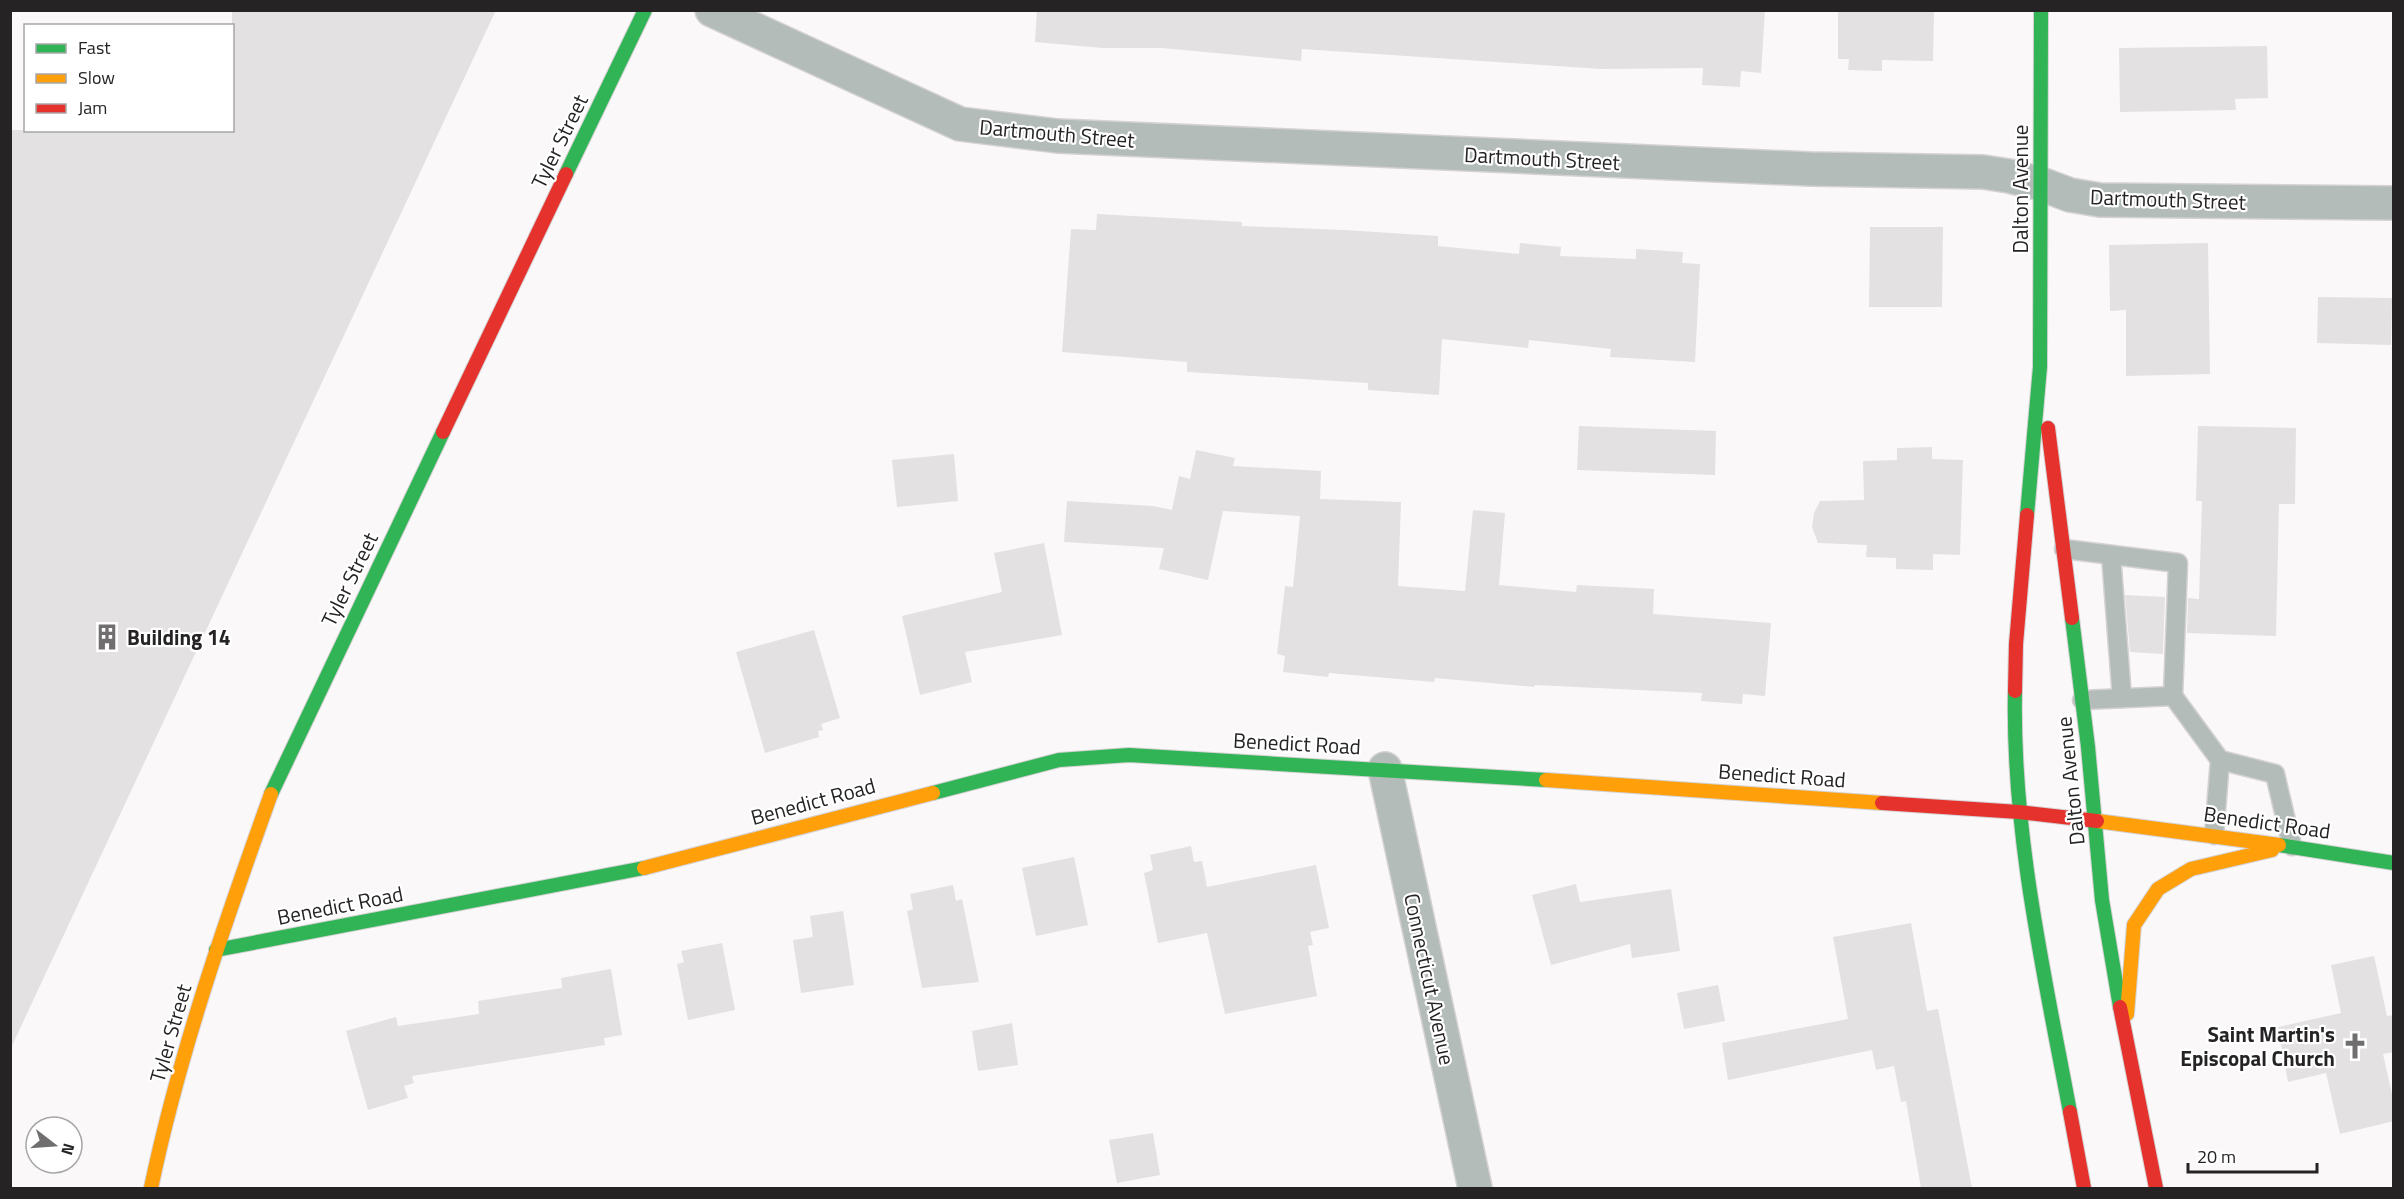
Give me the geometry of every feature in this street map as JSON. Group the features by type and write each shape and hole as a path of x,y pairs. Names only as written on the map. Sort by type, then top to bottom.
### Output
{"street":[{"name":"Tyler Street","path":"151,1188 159,1150 216,950 276,780 645,10"},
{"name":"Dartmouth Street","path":"712,10 960,124 1058,136 1798,169 1983,172 2041,184 2070,195 2100,201 2394,203"},
{"name":"Dalton Avenue","path":"2041,10 2040,367 2016,644 2014,730 2019,812 2041,959 2084,1188"},
{"name":"Dalton Avenue","path":"2040,367 2082,700 2096,821 2102,900 2126,1040 2156,1188"},
{"name":"Benedict Road","path":"216,950 641,869 1059,760 1130,754 2019,812 2214,835 2394,863"},
{"name":"Connecticut Avenue","path":"1385,769 1475,1188"},
{"path":"2126,1040 2134,925 2158,889 2191,869 2292,846"}],"lane":[{"path":"2064,549 2178,563 2173,696 2220,760 2275,774 2292,846"},
{"path":"2112,555 2122,698"},
{"path":"2082,700 2173,696"},
{"path":"2214,835 2220,760"}],"building":[{"name":"Building 14","path":"232,10 496,10 10,1050 10,130 24,130 24,132 234,132 234,24 232,24"},
{"path":"1037,10 1765,10 1761,73 1741,71 1740,87 1702,85 1703,68 1601,69 1302,49 1301,61 1162,48 1102,48 1035,42"},
{"path":"1838,10 1934,10 1933,61 1882,60 1882,71 1848,70 1849,59 1838,59"},
{"path":"2267,46 2268,98 2235,99 2236,110 2120,112 2119,48"},
{"path":"1097,214 1242,222 1242,226 1438,236 1438,246 1519,254 1520,243 1561,247 1560,256 1636,259 1636,249 1683,252 1682,263 1700,264 1695,362 1610,357 1611,349 1529,340 1528,348 1442,339 1439,395 1368,390 1368,383 1187,372 1187,362 1062,352 1071,229 1096,230"},
{"path":"1870,227 1943,227 1942,307 1869,307"},
{"path":"2208,243 2210,374 2126,376 2126,310 2110,311 2109,245"},
{"path":"2318,297 2392,298 2391,345 2317,343"},
{"path":"1579,426 1716,431 1715,475 1577,470"},
{"path":"2198,426 2296,428 2295,504 2279,504 2276,636 2187,633 2188,598 2199,599 2202,501 2196,501"},
{"path":"1932,447 1932,459 1963,460 1960,555 1933,554 1933,570 1896,569 1896,558 1866,557 1867,545 1818,543 1812,527 1814,513 1820,501 1864,500 1863,461 1897,460 1897,448"},
{"path":"1196,450 1235,458 1233,466 1321,471 1320,499 1401,502 1398,586 1465,591 1473,510 1505,513 1499,585 1576,592 1577,585 1654,589 1653,614 1771,623 1765,696 1743,694 1742,704 1701,701 1702,693 1535,685 1534,687 1435,678 1434,682 1329,673 1328,677 1283,672 1285,656 1277,654 1285,586 1293,587 1300,516 1223,511 1208,580 1159,569 1164,548 1064,542 1067,501 1153,506 1172,510 1179,476 1190,479"},
{"path":"954,454 958,501 897,507 892,460"},
{"path":"1044,543 1062,635 965,652 972,682 920,695 902,616 1002,592 994,553"},
{"path":"2125,595 2165,597 2163,654 2130,652"},
{"path":"814,630 840,718 821,724 823,730 818,731 819,737 765,753 736,652"},
{"path":"1191,846 1194,862 1202,861 1207,887 1316,865 1329,928 1310,932 1313,945 1308,946 1317,996 1225,1014 1207,933 1158,943 1144,873 1153,870 1150,855"},
{"path":"1074,857 1088,925 1036,936 1022,868"},
{"path":"1576,884 1580,902 1671,889 1680,951 1632,958 1630,944 1551,965 1532,895"},
{"path":"953,885 956,901 962,899 979,982 922,988 907,911 913,909 910,894"},
{"path":"843,911 854,985 801,993 793,940 813,937 810,916"},
{"path":"1911,923 1927,1011 1938,1009 1972,1188 1921,1188 1906,1101 1901,1102 1894,1066 1876,1070 1872,1050 1728,1080 1722,1043 1848,1019 1833,937"},
{"path":"722,943 735,1010 688,1020 677,964 684,962 681,951"},
{"path":"2374,956 2387,1016 2394,1015 2394,1052 2383,1054 2394,1103 2394,1121 2340,1134 2326,1073 2288,1082 2278,1027 2341,1013 2331,965"},
{"path":"611,969 622,1035 604,1038 605,1045 412,1076 414,1083 404,1086 408,1098 368,1110 346,1031 396,1017 398,1026 479,1014 478,1001 562,988 561,978"},
{"path":"1718,985 1725,1021 1684,1029 1677,993"},
{"path":"1012,1023 1018,1065 978,1071 972,1031"},
{"path":"1153,1133 1160,1175 1117,1183 1109,1140"}],"traffic: fast":[{"path":"566,174 645,10"},
{"path":"2027,515 2040,367 2041,10"},
{"path":"271,794 443,432"},
{"path":"2072,618 2088,747 2102,900 2120,1007"},
{"path":"2015,691 2015,744 2024,850 2040,955 2070,1112"},
{"path":"933,793 1059,760 1129,755 1546,780"},
{"path":"2279,845 2394,863"},
{"path":"216,950 644,868"}],"traffic: slow":[{"path":"1546,780 1882,803"},
{"path":"644,868 933,793"},
{"path":"151,1188 189,1038 220,940 271,794"},
{"path":"2097,821 2279,845"},
{"path":"2127,1014 2134,925 2158,889 2191,869 2272,850"}],"traffic: jam":[{"path":"443,432 566,174"},
{"path":"2048,428 2072,618"},
{"path":"2015,691 2016,644 2027,515"},
{"path":"1882,803 2019,812 2097,821"},
{"path":"2120,1007 2156,1188"},
{"path":"2070,1112 2084,1188"}],"place":[{"name":"Building 14","path":"107,637"},
{"name":"Saint Martin's Episcopal Church","path":"2355,1046"}]}
